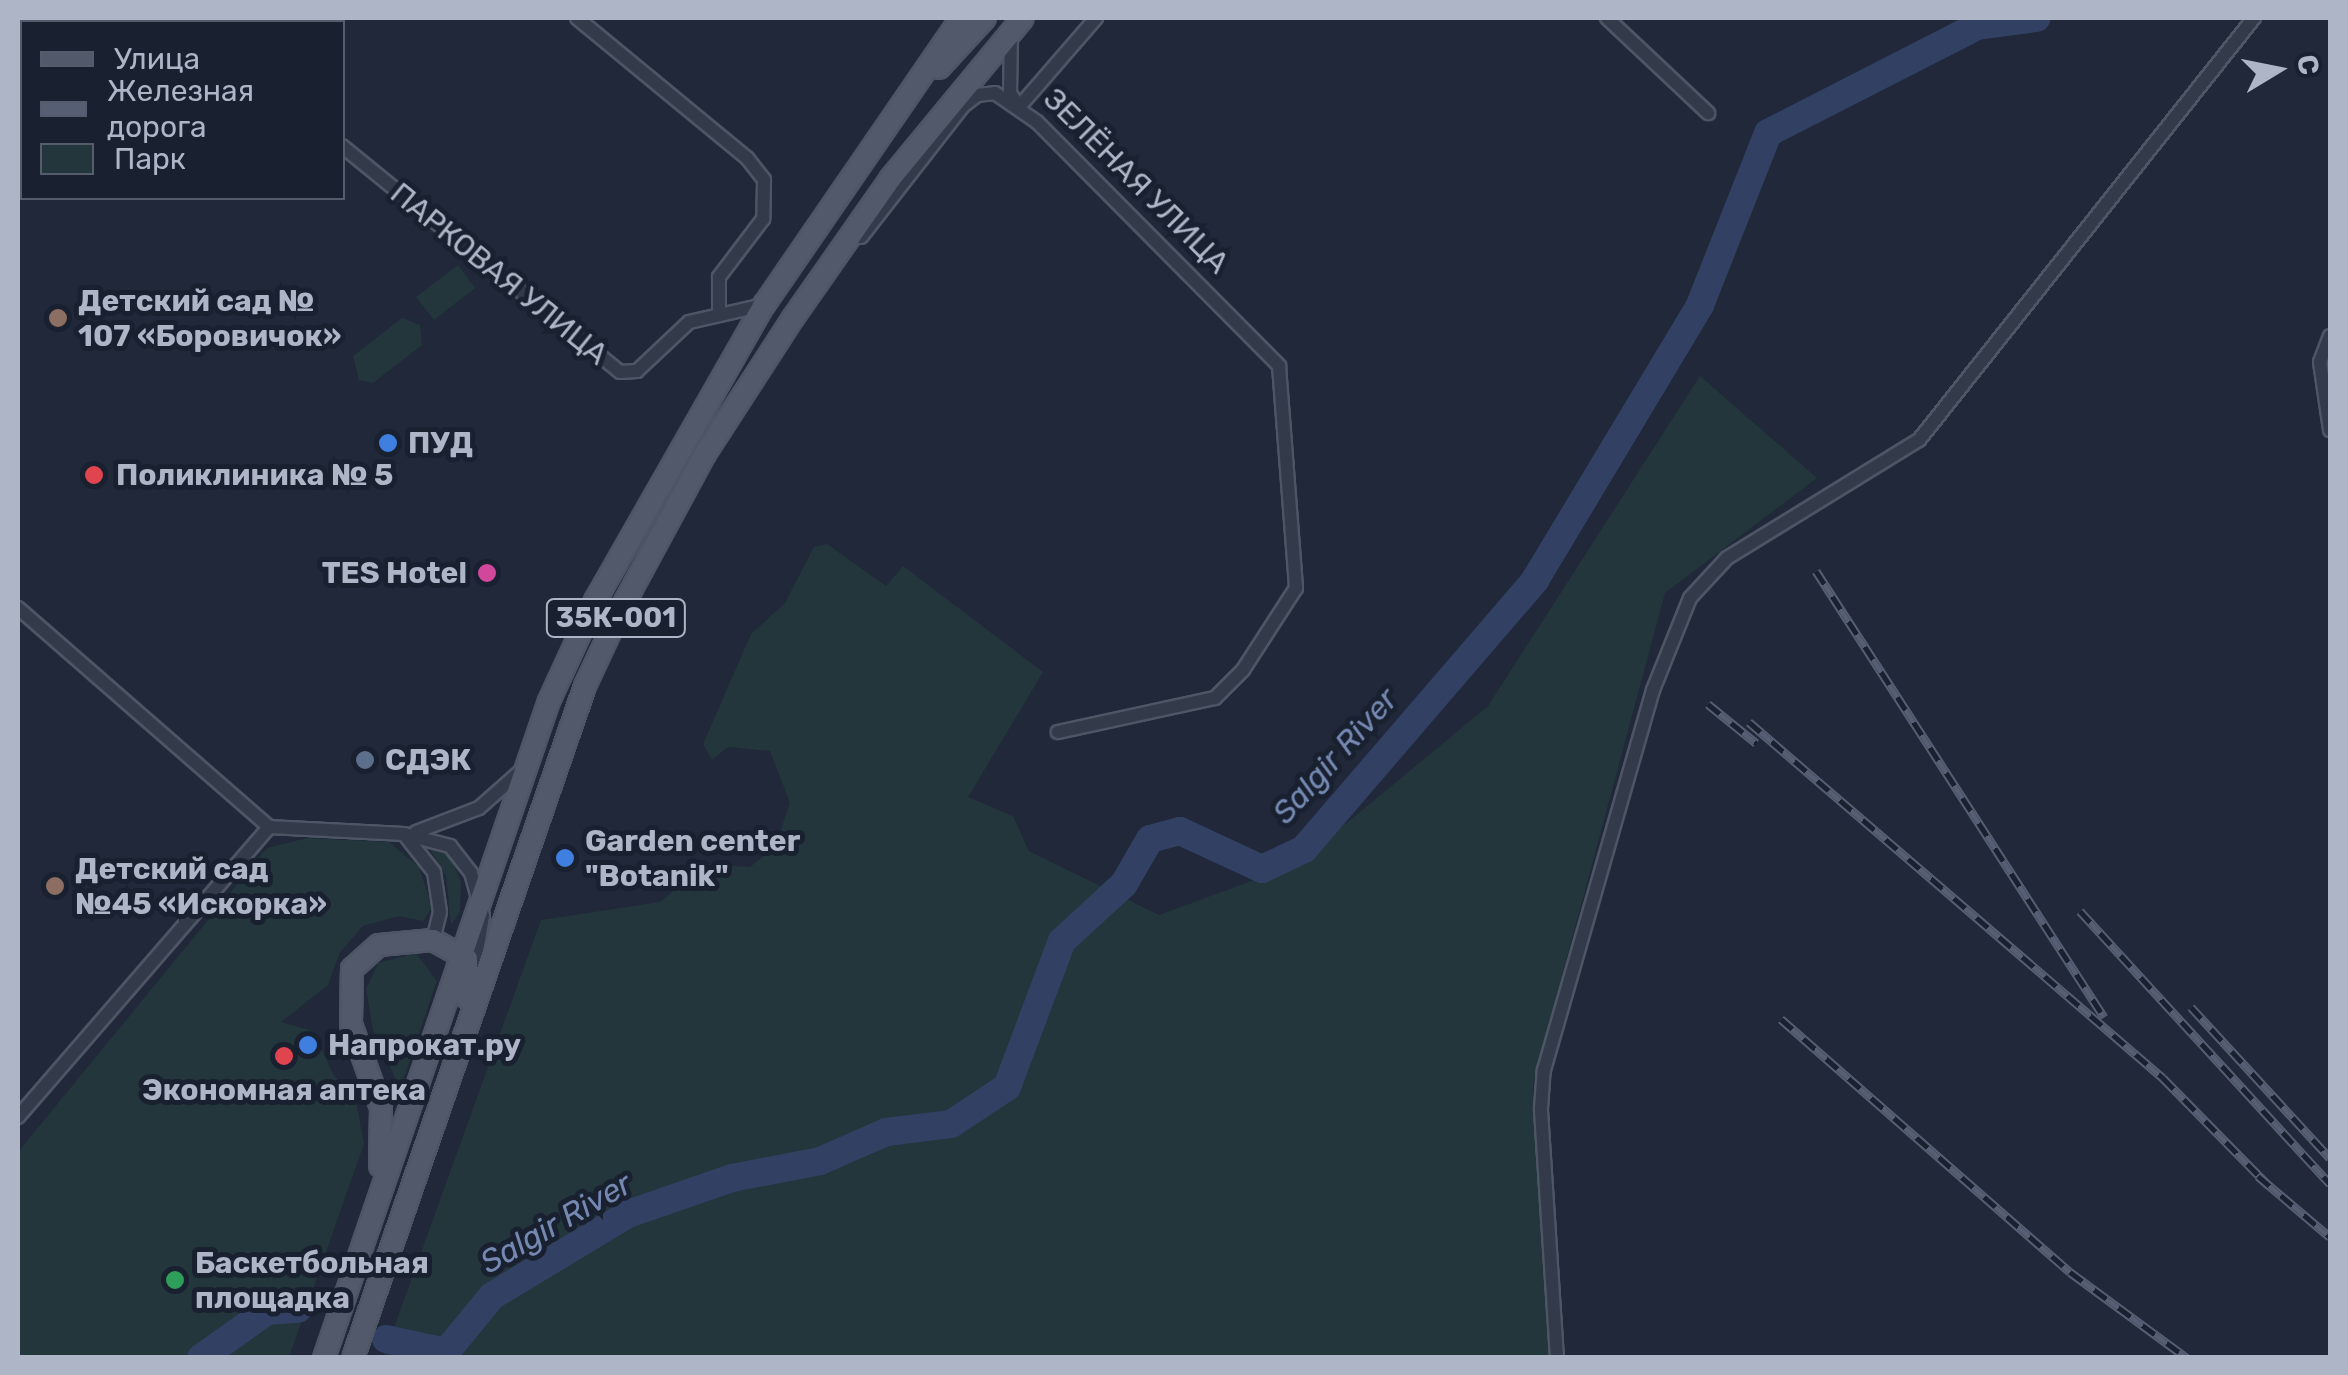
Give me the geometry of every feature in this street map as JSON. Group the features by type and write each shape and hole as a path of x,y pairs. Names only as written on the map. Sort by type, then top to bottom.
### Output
{"main road":[{"path":"899,112 961,18"},
{"name":"35К-001","path":"324,1358 549,701 596,600 764,305 899,112 985,18"},
{"name":"35К-001","path":"354,1358 585,686 705,454 792,318 891,178 1017,24"},
{"path":"378,1198 381,1108 351,1024 348,984 365,952 379,944 433,940 461,951 470,966 468,994 439,1106"}],"street":[{"path":"577,18 748,158 764,180 763,218 719,277 719,315"},
{"path":"1013,103 1096,18"},
{"path":"1606,18 1708,113"},
{"path":"1557,1358 1540,1110 1544,1070 1653,690 1690,598 1726,558 1831,488 1919,440 2254,18"},
{"path":"1013,103 1008,74 1017,24"},
{"name":"ЗЕЛЁНАЯ УЛИЦА","path":"792,318 963,106 977,95 1013,103 1280,366 1296,588 1242,670 1215,698 1058,732"},
{"name":"ПАРКОВАЯ УЛИЦА","path":"345,148 620,372 637,371 689,322 764,305"},
{"path":"2330,336 2320,362 2330,430"},
{"path":"18,608 269,827 404,834 450,846 480,896 483,946 468,994"},
{"path":"404,834 438,828 480,808 530,763"},
{"path":"18,1117 269,827"},
{"path":"404,834 434,872 440,912 433,940"}],"green space":[{"path":"458,265 475,288 434,320 416,297"},
{"path":"402,318 420,325 422,345 373,383 359,380 353,356"},
{"path":"1700,376 1817,478 1665,593 1533,1084 1558,1357 383,1358 541,920 660,902 705,864 750,867 775,846 790,803 770,751 728,747 712,760 703,744 751,634 785,603 814,547 827,544 886,586 903,566 1043,672 968,797 1013,816 1029,851 1159,915 1297,864 1488,706"},
{"path":"307,838 389,842 419,867 432,907 423,921 399,916 363,926 340,952 328,985 281,1022 313,1031 334,1076 354,1091 364,1144 289,1357 18,1357 18,1152 267,848"},
{"path":"435,844 451,857 461,882 460,912 451,925 446,876 428,846"},
{"path":"416,953 437,981 400,1089 373,1030 366,989 378,963"}],"waterway":[{"name":"Salgir River","path":"386,1339 446,1352 492,1296 628,1214 732,1178 820,1161 886,1132 951,1124 1007,1087 1062,941 1124,884 1150,839 1180,831 1262,869 1304,849 1535,580 1700,305 1768,133 1977,26 2036,18"},
{"name":"Salgir River","path":"201,1358 267,1311 298,1309"}],"railway":[{"path":"1816,571 2104,1017"},
{"path":"1708,704 1756,743"},
{"path":"1749,722 2163,1078 2269,1186"},
{"path":"2080,911 2330,1184"},
{"path":"2191,1007 2330,1158"},
{"path":"1781,1019 2070,1272 2187,1358"},
{"path":"2258,1176 2330,1237"}],"place":[{"name":"Детский сад № 107 «Боровичок»","path":"58,318"},
{"name":"ПУД","path":"388,443"},
{"name":"Поликлиника № 5","path":"94,475"},
{"name":"TES Hotel","path":"487,573"},
{"name":"СДЭК","path":"365,760"},
{"name":"Garden center \"Botanik\"","path":"565,858"},
{"name":"Детский сад №45 «Искорка»","path":"55,886"},
{"name":"Напрокат.ру","path":"308,1045"},
{"name":"Экономная аптека","path":"284,1056"},
{"name":"Баскетбольная площадка","path":"175,1280"}]}
